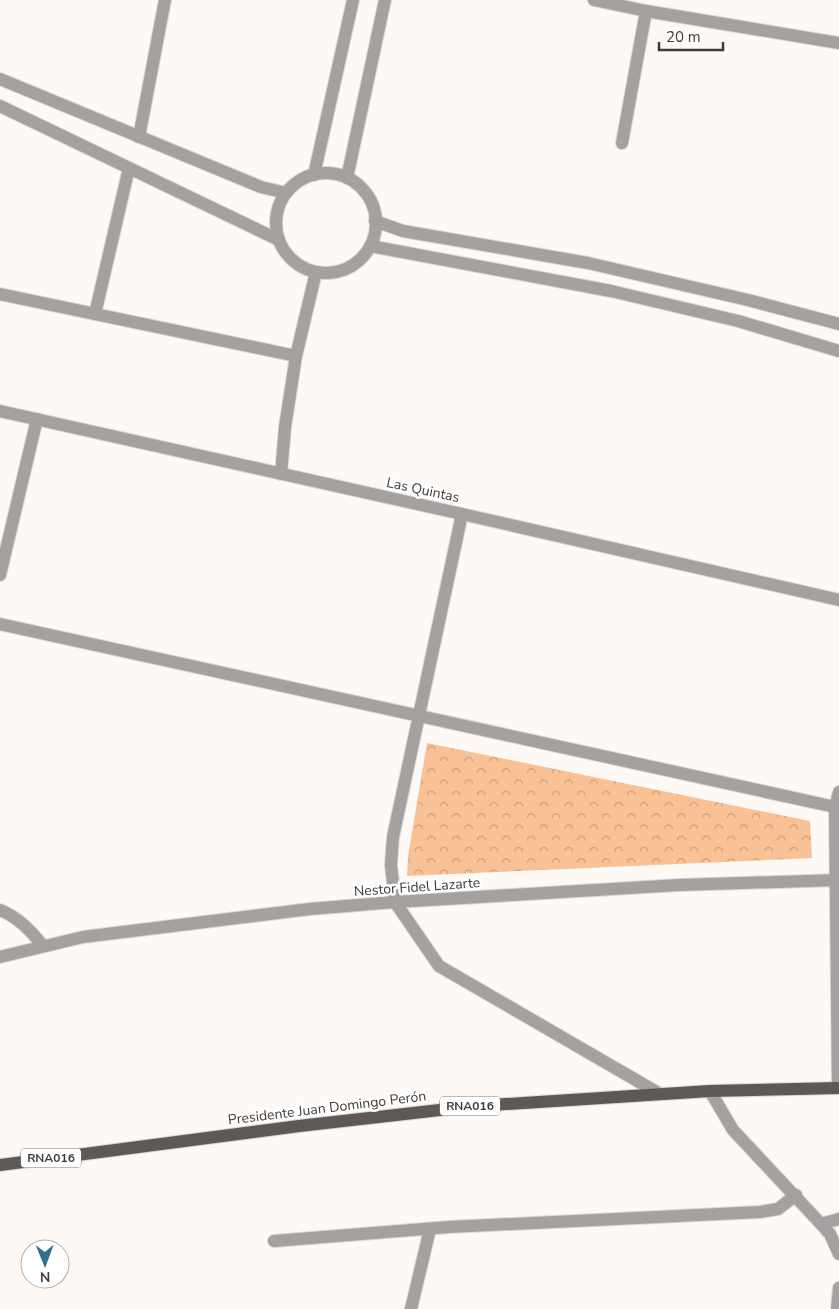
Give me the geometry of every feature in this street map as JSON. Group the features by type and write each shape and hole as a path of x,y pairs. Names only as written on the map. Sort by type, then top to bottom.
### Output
{"main road":[{"name":"Presidente Juan Domingo Perón","path":"0,1165 279,1128 475,1106 710,1091 838,1088"}],"street":[{"path":"140,137 165,0"},
{"path":"314,175 353,0"},
{"path":"347,178 385,0"},
{"path":"594,0 646,11 839,43"},
{"path":"622,143 646,11"},
{"path":"0,79 261,187 286,193"},
{"path":"0,106 279,240"},
{"path":"95,314 129,168"},
{"path":"331,173 347,178 360,187 370,200 375,214 375,230 370,246 361,259 348,268 332,272 316,272 300,266 287,255 279,240 275,224 278,207 286,193 298,181 314,175 331,173"},
{"path":"375,221 403,231 588,263 748,300 839,324"},
{"path":"370,246 611,291 738,321 839,351"},
{"path":"281,474 285,427 296,356 316,272"},
{"path":"0,294 296,356"},
{"name":"Las Quintas","path":"0,411 839,600"},
{"path":"0,575 36,419"},
{"path":"462,514 393,837 391,865 395,902 439,966 660,1094"},
{"path":"0,624 835,807"},
{"path":"838,1088 835,807 839,792"},
{"name":"Nestor Fidel Lazarte","path":"0,958 83,937 310,909 679,885 837,880"},
{"path":"0,910 11,915 32,932 43,946"},
{"path":"710,1091 733,1130 796,1195 830,1234 839,1254"},
{"path":"274,1240 430,1229 760,1212 778,1209 796,1195"},
{"path":"821,1224 839,1219"},
{"path":"412,1309 430,1229"},
{"path":"837,1309 839,1288"}],"green space":[{"path":"427,743 810,821 812,858 407,876 408,856"}]}
